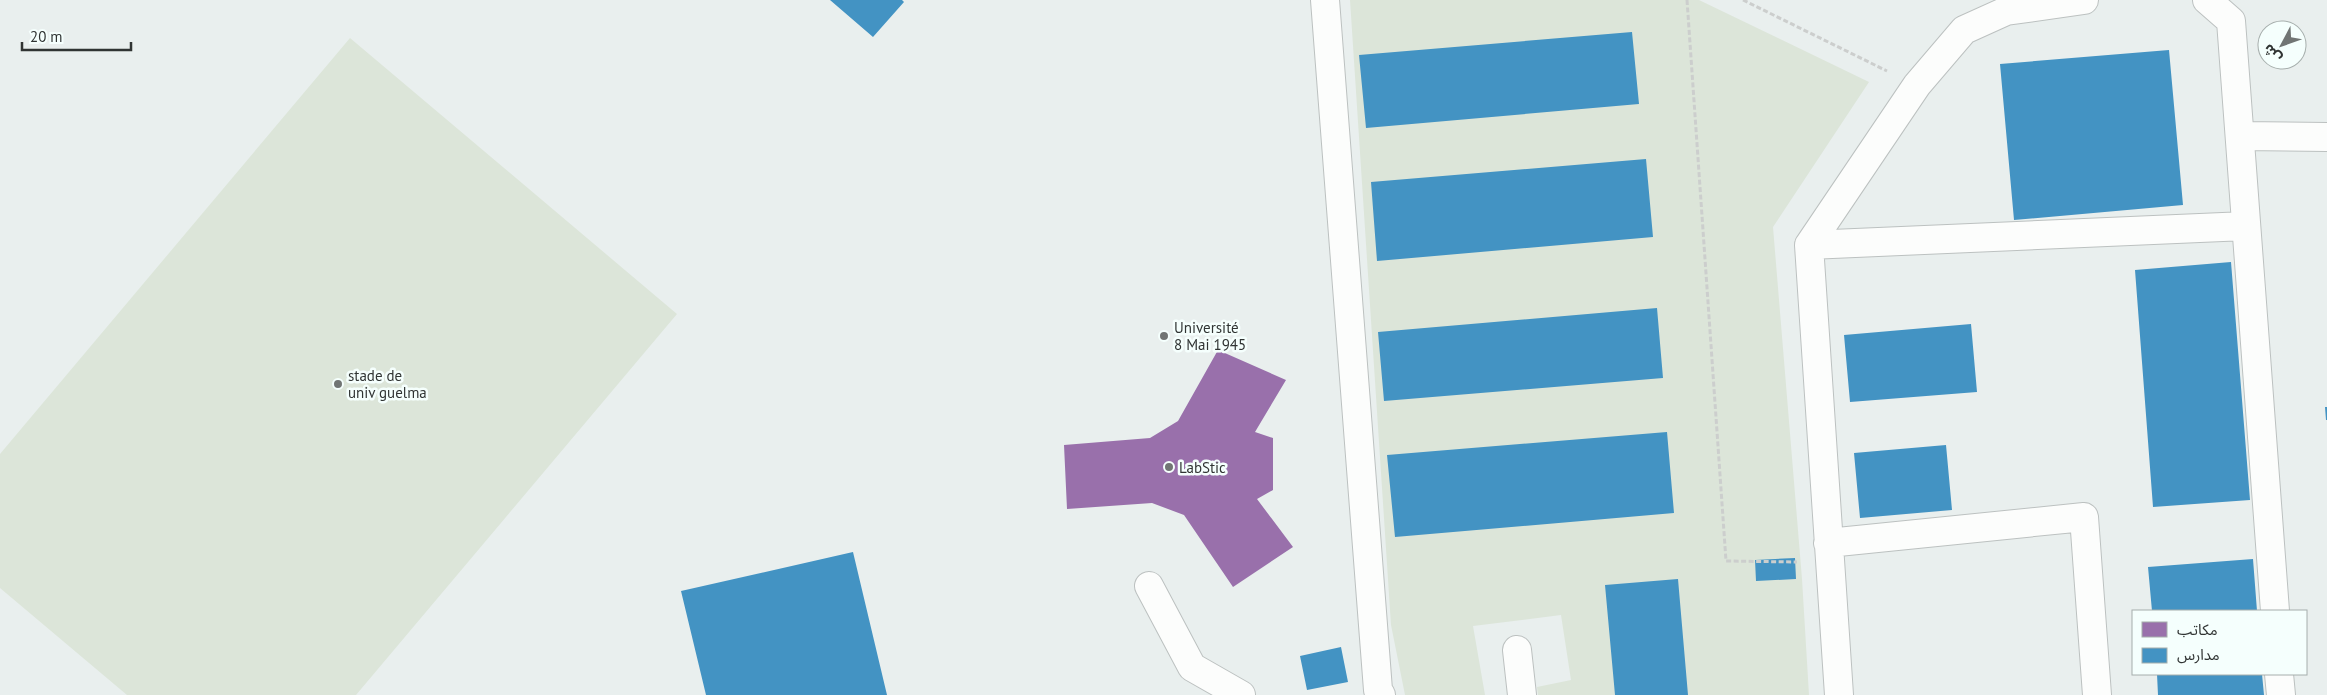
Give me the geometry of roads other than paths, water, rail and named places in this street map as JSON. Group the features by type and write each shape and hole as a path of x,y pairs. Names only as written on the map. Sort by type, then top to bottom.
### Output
{"lane":[{"path":"1324,0 1378,690 1381,695"},
{"path":"1839,695 1809,245 1917,85 1964,30 2006,11 2084,0"},
{"path":"2207,0 2231,21 2275,610"},
{"path":"2240,136 2327,137"},
{"path":"1809,245 2246,226"},
{"path":"1829,552 2084,517 2097,695"},
{"path":"1149,586 1192,667 1241,695"},
{"path":"1518,650 1522,695"},
{"path":"2279,675 2281,695"}],"place":[{"name":"Université 8 Mai 1945","path":"1164,336"},
{"name":"stade de univ guelma","path":"338,384"},
{"name":"LabStic","path":"1169,467"}]}
